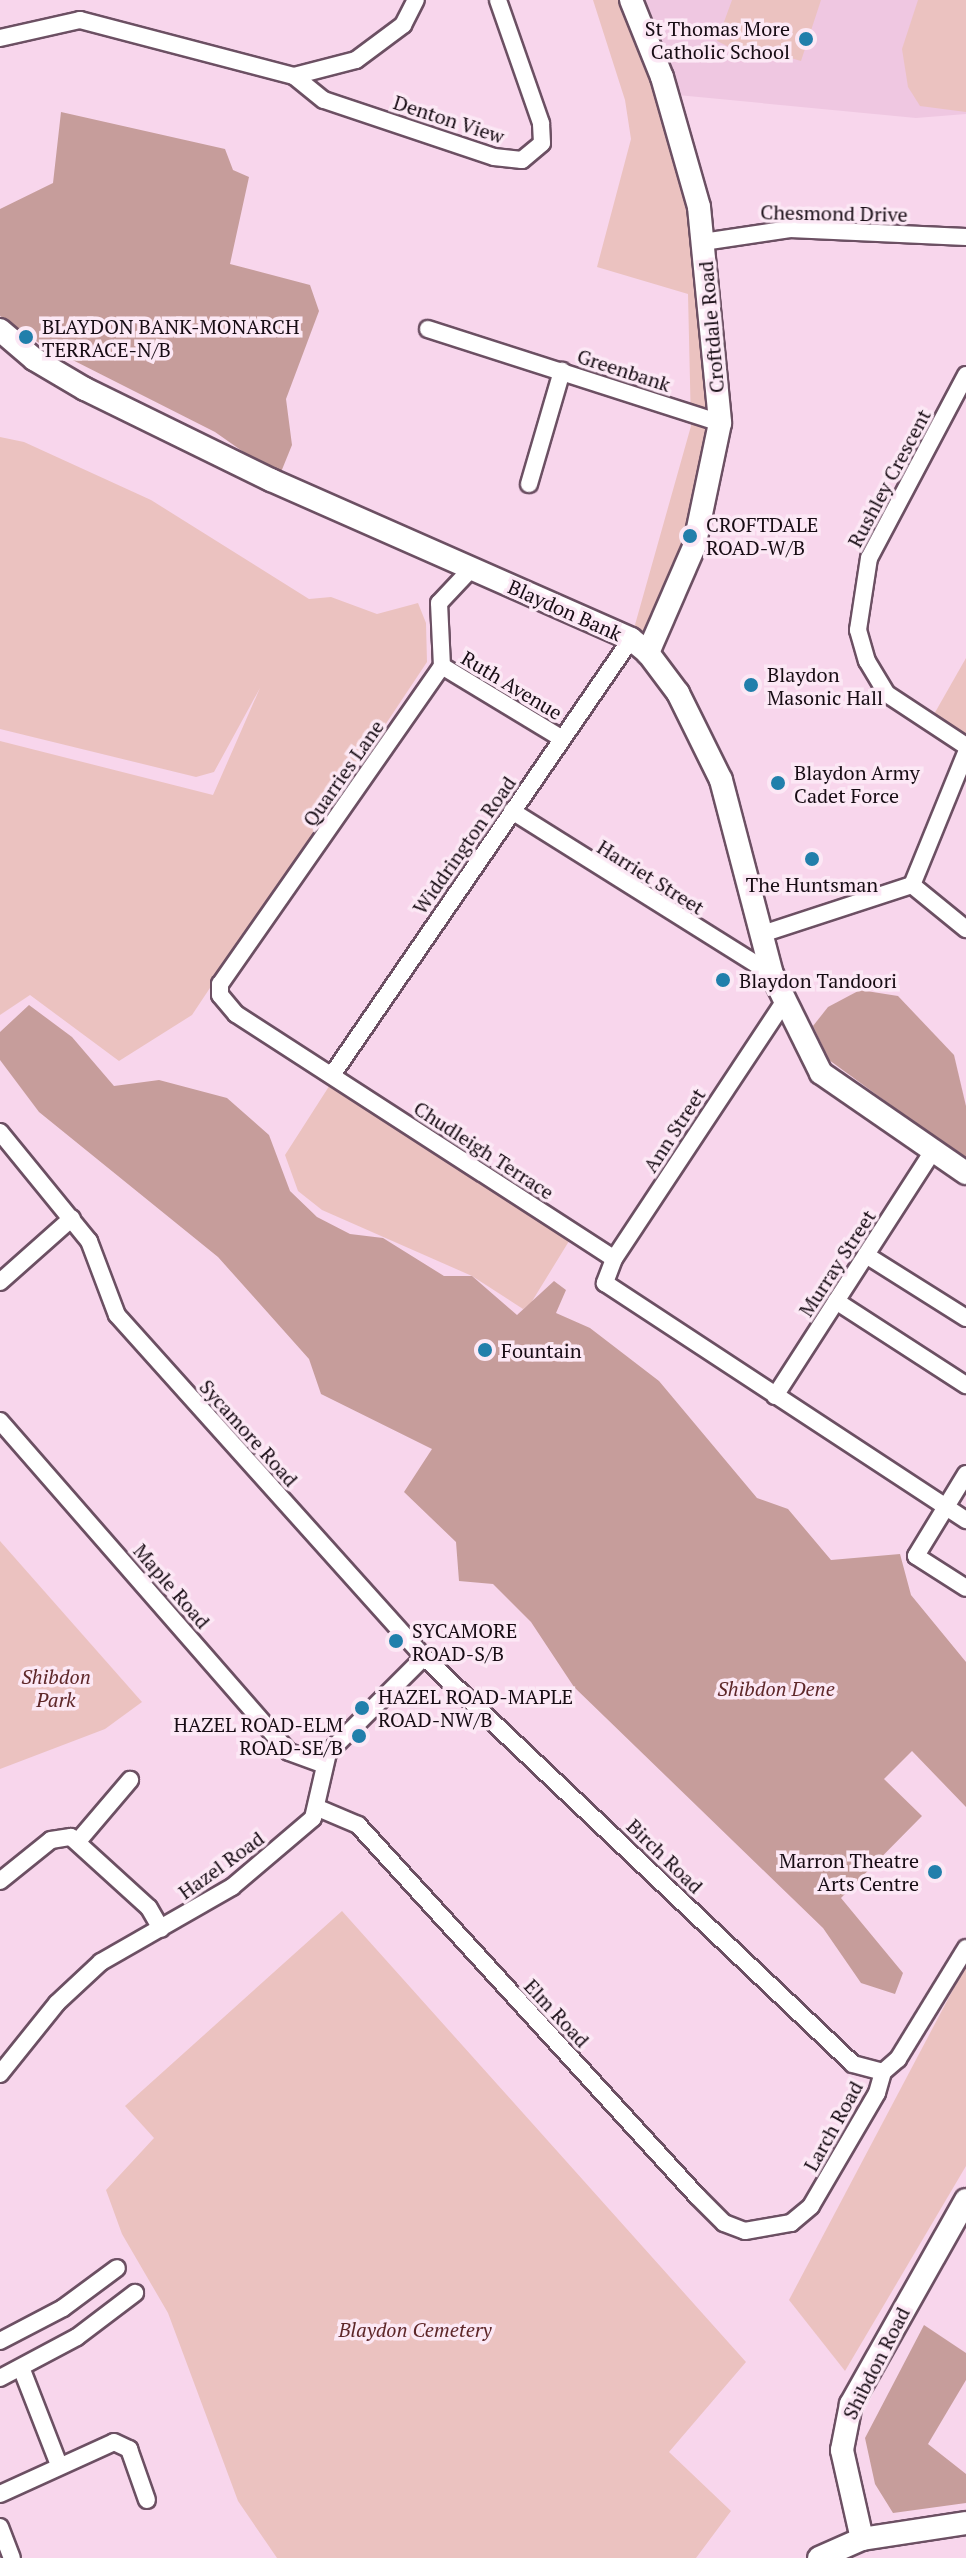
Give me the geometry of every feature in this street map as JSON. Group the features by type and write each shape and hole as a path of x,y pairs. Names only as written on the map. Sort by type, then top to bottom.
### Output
{"street":[{"name":"Denton View","path":"294,76 356,60 403,25 416,0"},
{"name":"Denton View","path":"0,38 80,20 294,76 324,100 494,157 522,160 542,143 541,123 498,0"},
{"name":"Croftdale Road","path":"631,0 667,94 703,242 720,423 694,547 639,646"},
{"name":"Chesmond Drive","path":"703,242 790,229 966,237"},
{"name":"Greenbank","path":"428,329 720,423"},
{"name":"Blaydon Bank","path":"0,330 34,359 85,389 639,646 678,693 721,780 772,974 821,1073 966,1173"},
{"name":"Greenbank","path":"529,484 562,371"},
{"name":"Rushley Crescent","path":"966,375 869,558 858,630 867,661 887,694 966,746"},
{"path":"442,666 439,603 472,568"},
{"name":"Widdrington Road","path":"332,1075 561,738 639,646"},
{"name":"Ruth Avenue","path":"442,666 561,738"},
{"name":"Quarries Lane","path":"220,995 220,984 442,666"},
{"path":"762,934 912,885 966,753"},
{"name":"Harriet Street","path":"512,811 772,974"},
{"path":"912,885 966,929"},
{"name":"Chudleigh Terrace","path":"220,995 236,1014 614,1259"},
{"name":"Ann Street","path":"775,1396 605,1283 614,1259 784,1002"},
{"name":"Sycamore Road","path":"0,1132 72,1218 100,1265 117,1315 424,1657"},
{"name":"Murray Street","path":"775,1396 932,1152"},
{"path":"0,1282 72,1218"},
{"path":"866,1255 966,1318"},
{"path":"836,1301 966,1385"},
{"path":"775,1396 966,1520"},
{"name":"Maple Road","path":"0,1421 289,1752 322,1764"},
{"path":"966,1474 916,1556 966,1588"},
{"path":"318,1808 322,1764 424,1657"},
{"name":"Birch Road","path":"424,1657 853,2064 883,2072"},
{"path":"79,1840 130,1780"},
{"name":"Hazel Road","path":"0,2074 82,1978 232,1887 318,1808"},
{"name":"Elm Road","path":"318,1808 358,1825 724,2223 773,2230"},
{"path":"0,1881 51,1840 79,1840 149,1908 161,1929"},
{"name":"Larch Road","path":"773,2230 811,2206 877,2093 883,2072 898,2059 966,1948"},
{"name":"Shibdon Road","path":"862,2539 842,2450 851,2404 966,2200"},
{"path":"0,2341 117,2268"},
{"path":"0,2378 22,2370 135,2293"},
{"path":"22,2370 59,2465"},
{"path":"0,2494 114,2442 129,2449 147,2500"},
{"path":"819,2558 862,2539 966,2523"},
{"path":"0,2527 12,2558"}],"shaded area":[{"name":"St Thomas More Catholic School","path":"631,0 966,0 966,114 916,118 667,94"}],"green space":[{"path":"593,0 631,0 697,200 722,425 694,547 648,653 631,639 691,426 688,294 597,267 631,139 625,100"},
{"path":"732,0 821,0 801,61 774,53 755,60 717,41"},
{"path":"918,0 966,0 966,112 920,106 908,87 902,49"},
{"path":"61,112 225,149 233,170 249,177 230,264 310,285 319,311 286,399 292,445 279,477 215,432 39,343 0,316 0,209 53,183"},
{"path":"0,437 24,442 151,500 309,599 331,597 377,614 418,603 426,623 427,662 192,1015 119,1061 30,995 0,1015 0,741 213,795 260,688 214,772 196,777 0,729"},
{"path":"966,658 966,746 929,723"},
{"path":"860,990 898,996 954,1055 966,1106 966,1160 829,1060 813,1026 828,1007"},
{"name":"Shibdon Dene","path":"29,1005 72,1037 114,1086 159,1080 227,1098 269,1135 290,1191 317,1217 350,1234 383,1238 444,1276 472,1276 517,1315 554,1281 566,1290 556,1313 590,1328 659,1381 757,1498 788,1509 831,1560 900,1554 911,1595 966,1662 966,1807 912,1751 884,1779 922,1816 841,1898 903,1973 895,1994 861,1983 823,1928 574,1687 531,1622 493,1584 459,1581 456,1542 404,1492 432,1449 321,1394 309,1359 218,1257 39,1112 0,1060 0,1032"},
{"path":"335,1077 574,1233 531,1303 523,1309 472,1276 322,1210 298,1191 285,1155"},
{"name":"Shibdon Park","path":"0,1541 142,1702 105,1729 0,1769"},
{"name":"Blaydon Cemetery","path":"342,1911 746,2362 669,2452 731,2511 696,2558 277,2558 238,2501 168,2313 122,2234 106,2190 154,2138 125,2106"},
{"path":"966,1965 966,2166 845,2371 789,2300"},
{"path":"924,2325 966,2353 966,2380 928,2444 966,2474 966,2503 893,2513 875,2484 865,2438"}],"place":[{"name":"St Thomas More Catholic School","path":"806,39"},
{"name":"BLAYDON BANK-MONARCH TERRACE-N/B","path":"26,337"},
{"name":"CROFTDALE ROAD-W/B","path":"690,536"},
{"name":"Blaydon Masonic Hall","path":"751,685"},
{"name":"Blaydon Army Cadet Force","path":"778,783"},
{"name":"The Huntsman","path":"812,859"},
{"name":"Blaydon Tandoori","path":"723,980"},
{"name":"Fountain","path":"485,1350"},
{"name":"SYCAMORE ROAD-S/B","path":"396,1641"},
{"name":"HAZEL ROAD-MAPLE ROAD-NW/B","path":"362,1708"},
{"name":"HAZEL ROAD-ELM ROAD-SE/B","path":"359,1736"},
{"name":"Marron Theatre Arts Centre","path":"935,1872"}]}
